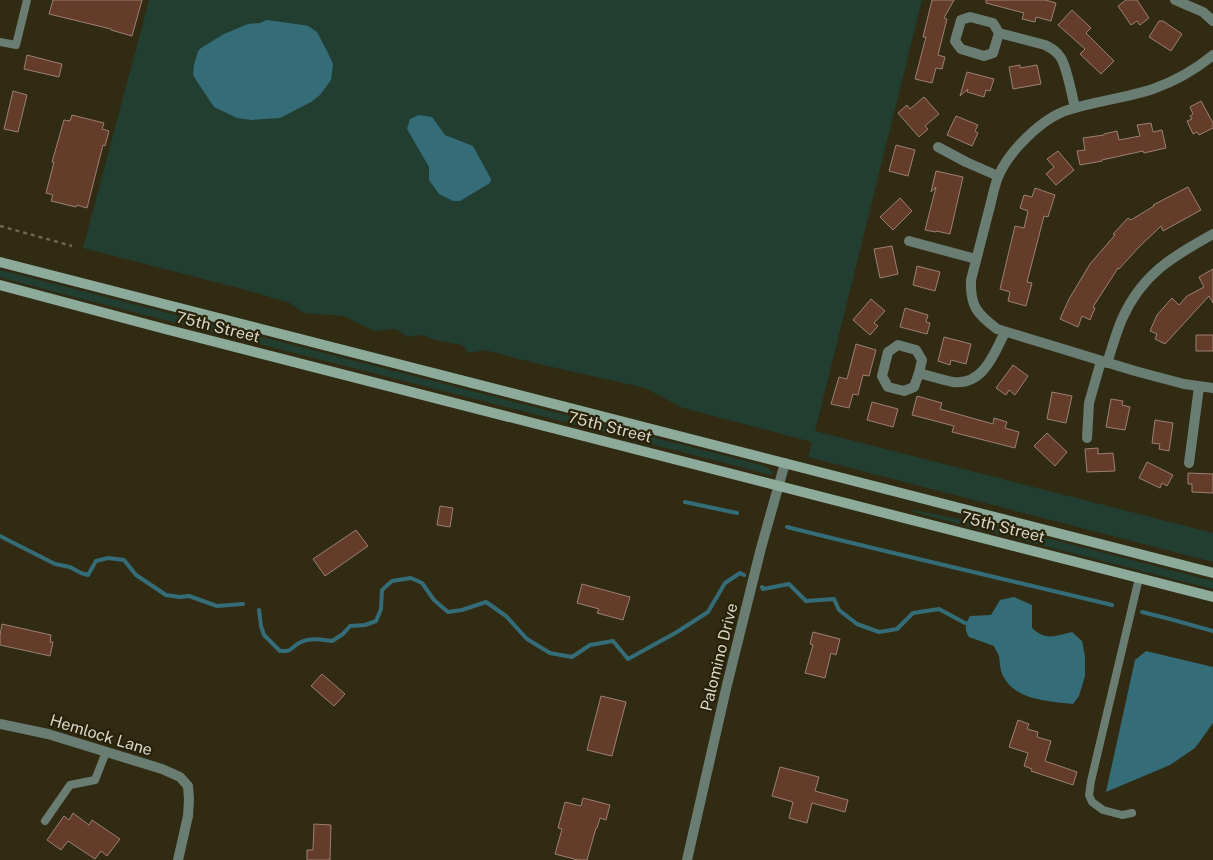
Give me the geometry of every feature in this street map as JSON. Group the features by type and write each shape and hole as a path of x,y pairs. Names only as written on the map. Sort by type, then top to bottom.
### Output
{"main road":[{"name":"75th Street","path":"0,262 1213,573"},
{"name":"75th Street","path":"0,285 184,334 781,480 1213,597"}],"street":[{"path":"1175,0 1203,12 1213,21"},
{"path":"999,33 993,53 984,56 961,49 955,41 961,20 970,17 992,23 999,33 1045,45 1056,52 1063,62 1075,108"},
{"path":"1213,56 1191,71 1155,88 1067,110 1029,135 1013,153 998,176 971,280 971,294 974,306 984,320 997,329 1184,384 1213,388"},
{"path":"938,147 998,176"},
{"path":"1087,438 1089,403 1121,322 1137,292 1161,267 1182,251 1213,234"},
{"path":"909,241 976,259"},
{"path":"919,373 953,382 970,380 984,370 1005,332"},
{"path":"898,345 916,350 922,360 919,373 914,387 904,391 888,387 882,376 888,352 898,345"},
{"path":"1189,463 1199,387"},
{"name":"Palomino Drive","path":"687,860 726,689 761,548 785,463"},
{"name":"Hemlock Lane","path":"0,724 48,734 162,769 180,777 188,786 189,799 188,816 178,860"}],"lane":[{"path":"0,42 16,45 27,0"},
{"path":"1132,814 1122,815 1103,810 1092,802 1089,795 1139,578"},
{"path":"45,821 70,785 95,780 106,752"}],"path":[{"path":"0,226 72,246"}],"green space":[{"path":"149,0 922,0 815,431 1213,533 1213,562 808,457 812,442 683,408 645,388 485,350 469,353 462,345 434,340 424,335 407,337 396,329 374,331 344,316 303,313 290,303 250,291 83,248"},
{"path":"0,270 761,465 768,468 772,474 63,294 0,277"},
{"path":"913,510 1011,529 1213,581 1213,589 913,512"}],"water":[{"path":"267,20 308,26 317,32 333,64 331,80 320,95 311,102 280,118 252,120 237,118 214,107 193,75 198,51 224,34 248,24"},
{"path":"419,115 432,117 445,135 473,146 491,179 490,183 460,201 453,201 439,194 429,180 429,167 407,129 410,119"},
{"path":"1014,597 1032,605 1032,628 1037,632 1042,635 1051,636 1072,632 1082,641 1085,656 1085,676 1079,696 1073,704 1034,698 1016,690 1003,676 999,656 994,646 969,637 967,634 966,626 970,616 991,615 1000,600"},
{"path":"1146,651 1213,667 1213,723 1195,748 1170,765 1106,792 1135,660"}],"building":[{"path":"53,0 142,0 132,36 49,14"},
{"path":"932,0 954,0 944,18 947,19 938,55 945,57 942,69 936,68 932,83 915,79 926,37 923,37"},
{"path":"986,0 1045,0 1056,3 1051,21 1036,17 1035,22 1022,19 1024,13 986,3"},
{"path":"1126,0 1137,0 1149,18 1140,25 1137,21 1131,25 1118,6"},
{"path":"1072,10 1091,28 1086,33 1114,61 1101,74 1080,54 1085,49 1058,25"},
{"path":"1159,21 1163,21 1182,34 1171,51 1149,37"},
{"path":"27,55 62,64 59,77 24,69"},
{"path":"1020,65 1020,68 1037,65 1041,84 1013,89 1009,67"},
{"path":"967,72 994,79 990,91 986,90 984,97 967,92 968,89 960,96"},
{"path":"13,91 27,95 18,132 4,129"},
{"path":"924,97 939,114 925,126 928,129 919,137 898,113 907,105 910,109"},
{"path":"1201,101 1213,123 1213,128 1199,135 1197,132 1193,134 1187,121 1192,119 1190,116 1193,114 1190,107"},
{"path":"72,115 104,123 102,129 109,131 105,146 103,145 87,208 51,201 53,195 46,193 54,162 52,162 64,120 70,121"},
{"path":"956,116 978,125 975,131 978,133 972,146 947,135"},
{"path":"1151,123 1153,132 1162,130 1166,148 1144,153 1143,151 1080,165 1077,151 1085,150 1083,138 1117,131 1119,140 1140,136 1137,125"},
{"path":"896,145 915,150 908,176 889,171"},
{"path":"1058,151 1074,170 1056,185 1046,174 1054,167 1047,159"},
{"path":"936,171 963,177 950,234 925,230 936,187 931,192"},
{"path":"1188,187 1201,210 1163,231 1161,226 1139,247 1118,268 1093,307 1095,308 1090,320 1082,316 1078,327 1060,319 1069,299 1090,264 1128,218 1131,220 1153,205"},
{"path":"1035,188 1055,195 1048,217 1044,216 1027,282 1032,283 1026,306 1008,301 1010,292 1000,289 1015,226 1024,228 1028,211 1020,208 1024,195 1032,197"},
{"path":"900,198 912,211 893,230 880,217"},
{"path":"892,246 898,274 880,278 874,249"},
{"path":"917,266 940,272 935,291 913,285"},
{"path":"1213,269 1213,303 1209,296 1165,344 1155,339 1157,334 1150,331 1157,315 1172,298 1179,305 1187,296 1204,287 1199,277"},
{"path":"871,299 885,311 874,323 878,326 870,335 853,320"},
{"path":"905,308 928,315 926,322 930,323 927,334 900,327"},
{"path":"1196,335 1213,335 1213,351 1196,351"},
{"path":"944,337 971,344 966,364 951,360 950,365 938,361"},
{"path":"856,344 876,350 869,376 863,375 858,395 853,394 849,408 831,404 839,377 847,379"},
{"path":"1013,365 1028,376 1015,395 1009,390 1006,395 996,388"},
{"path":"1052,392 1072,396 1066,423 1047,419"},
{"path":"917,396 942,403 940,409 993,424 994,418 1007,422 1005,428 1019,432 1015,448 952,432 954,426 912,415"},
{"path":"1111,399 1123,401 1122,405 1130,407 1125,430 1106,427"},
{"path":"872,402 898,409 893,427 867,420"},
{"path":"1155,420 1173,423 1169,451 1159,449 1160,444 1152,443"},
{"path":"1047,433 1067,452 1055,466 1034,446"},
{"path":"1098,448 1098,454 1113,453 1115,471 1087,472 1085,449"},
{"path":"1147,462 1173,475 1167,486 1162,483 1160,488 1139,478"},
{"path":"1188,473 1213,474 1213,493 1192,492 1192,484 1188,484"},
{"path":"440,506 453,508 450,527 437,525"},
{"path":"356,530 368,546 325,576 313,559"},
{"path":"582,584 630,597 623,620 597,613 599,609 577,603"},
{"path":"2,624 51,635 50,642 53,642 50,656 0,645"},
{"path":"813,632 840,639 836,655 831,653 825,678 805,673 813,645 810,644"},
{"path":"322,674 345,694 334,706 311,686"},
{"path":"601,696 626,702 612,756 587,750"},
{"path":"1018,720 1029,724 1027,729 1038,732 1037,737 1051,741 1045,761 1077,772 1073,785 1031,771 1032,769 1024,766 1028,753 1009,747"},
{"path":"780,767 819,777 815,791 848,800 845,812 812,803 807,823 789,818 793,802 772,796"},
{"path":"583,798 610,805 606,820 600,818 587,860 578,860 555,854 562,829 558,828 565,802 581,806"},
{"path":"73,813 89,825 92,820 120,839 107,856 101,851 95,859 68,841 61,850 47,840 64,816 69,820"},
{"path":"314,824 331,825 330,860 307,860 307,850 313,850"}],"waterway":[{"path":"685,502 737,513"},
{"path":"787,527 1112,605"},
{"path":"0,536 55,564 70,567 88,575 96,561 108,558 124,560 136,575 166,595 189,596 217,606 243,604"},
{"path":"259,610 264,635 280,651 288,651 301,642 309,640 332,641 343,634 350,626 365,625 376,621 381,609 382,590 392,581 411,578 422,583 434,600 448,612 462,610 486,602 506,616 527,639 550,653 572,657 590,645 613,641 628,659 677,632 708,612 725,583 740,573 744,575"},
{"path":"762,587 763,589 789,584 806,601 834,599 839,610 857,624 879,632 897,629 913,613 939,609 965,623"},
{"path":"1142,612 1213,631"}]}
